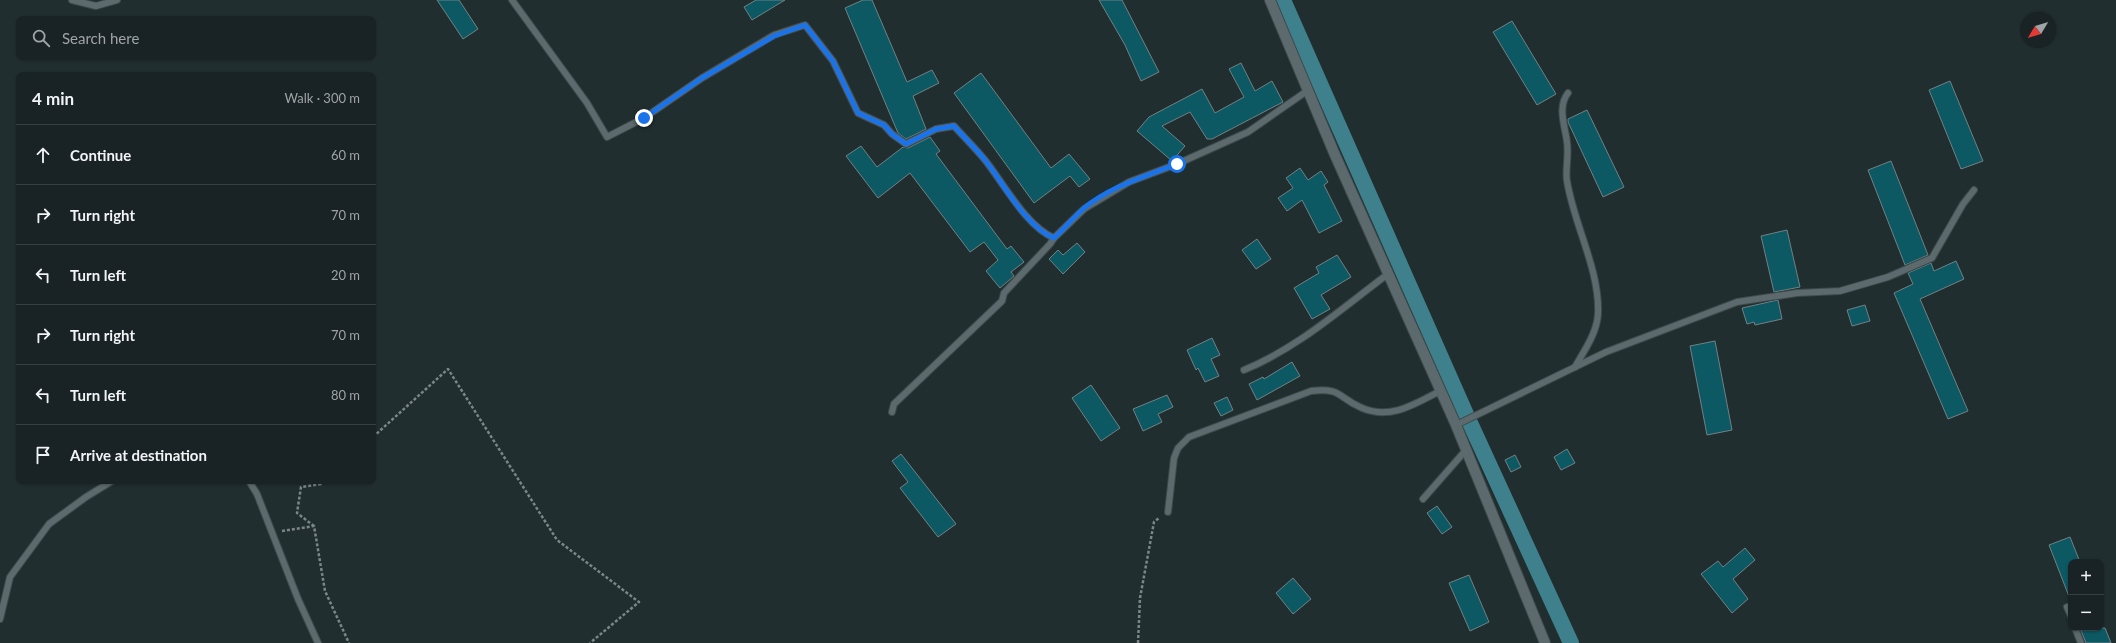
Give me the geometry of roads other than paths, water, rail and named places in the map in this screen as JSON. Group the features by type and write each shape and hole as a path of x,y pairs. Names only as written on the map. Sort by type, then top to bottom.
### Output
{"street":[{"path":"1270,0 1307,90 1456,426 1545,643"}],"lane":[{"path":"72,0 96,6 117,0"},
{"path":"512,0 586,104 607,137 644,118 702,78 774,36 805,25 833,61 858,113 884,125 892,134 906,144 936,129 954,126 985,160 1010,196 1035,224 1047,235 1054,238"},
{"path":"892,412 894,404 1002,301 1004,293 1054,238 1084,209 1129,182 1177,164 1248,132 1307,90"},
{"path":"1568,93 1563,103 1563,123 1569,158 1566,180 1597,294 1598,316 1595,330 1575,367"},
{"path":"1456,426 1606,352 1737,302 1797,293 1840,291 1888,277 1932,258 1963,204 1974,190"},
{"path":"1244,370 1264,362 1295,344 1388,274"},
{"path":"1168,512 1174,458 1178,448 1189,437 1311,391 1326,389 1333,391 1339,393 1361,408 1387,413 1403,411 1440,391"},
{"path":"1423,499 1466,450"},
{"path":"0,619 10,577 49,524 86,497 107,484"},
{"path":"251,484 257,494 298,599 318,643"},
{"path":"2077,631 2081,643"}],"waterway":[{"path":"1283,0 1465,412 1571,643"}]}
